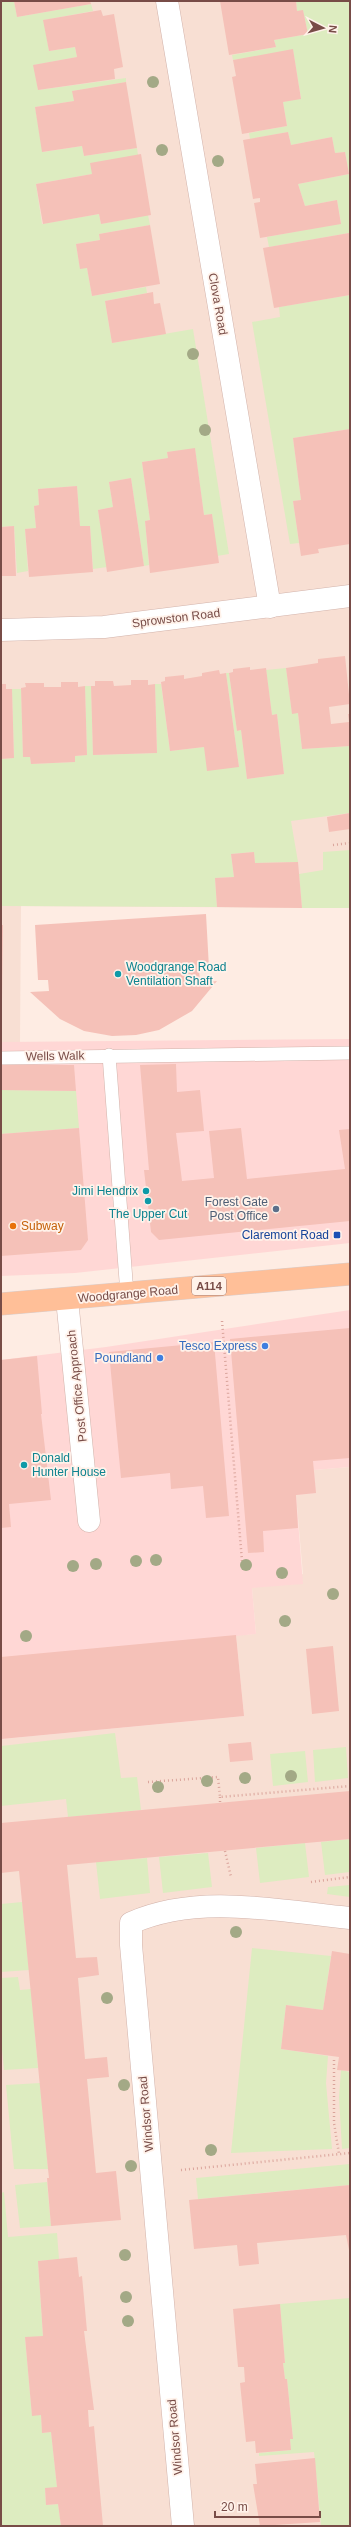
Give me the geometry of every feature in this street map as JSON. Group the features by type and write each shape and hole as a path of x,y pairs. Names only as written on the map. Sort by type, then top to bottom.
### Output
{"main road":[{"name":"Woodgrange Road","path":"1,1304 350,1274"}],"street":[{"name":"Clova Road","path":"167,1 270,607"},
{"name":"Sprowston Road","path":"1,630 104,627 350,596"},
{"name":"Post Office Approach","path":"67,1299 89,1521"},
{"name":"Windsor Road","path":"183,2526 131,1945 131,1923 150,1915 220,1906 350,1918"}],"lane":[{"name":"Wells Walk","path":"1,1058 109,1055 350,1053"},
{"path":"109,1055 127,1294"}],"path":[{"path":"333,845 350,843"},
{"path":"222,1321 242,1561"},
{"path":"148,1782 218,1776 220,1803"},
{"path":"220,1797 350,1786"},
{"path":"225,1851 233,1884"},
{"path":"334,2060 334,2123 339,2154"},
{"path":"151,2173 350,2153"}],"shaded area":[{"path":"1,1 350,1 350,908 21,906 20,1042 1,1042"},
{"path":"350,1039 350,1243 75,1273 1,1276 1,1042"},
{"path":"350,1310 350,1467 314,1470 316,1493 296,1495 303,1584 252,1588 256,1634 236,1636 244,1716 1,1739 1,1360 106,1347"},
{"path":"350,1467 350,2526 1,2526 1,1739 244,1716 236,1635 256,1634 252,1588 303,1574 296,1495 314,1470"}],"green space":[{"path":"1,1 14,1 17,17 91,4 93,11 44,20 49,51 75,47 77,57 34,65 38,90 126,78 126,82 73,91 74,101 35,107 43,152 82,146 84,156 137,148 138,155 92,174 36,184 42,224 99,214 101,224 148,215 150,225 99,234 100,240 76,244 80,268 87,268 92,296 146,287 147,293 105,301 112,343 193,329 229,554 217,556 212,514 204,515 195,449 167,452 168,458 142,462 150,520 145,521 149,565 144,566 131,478 109,482 113,507 98,510 107,567 93,569 90,526 80,526 77,486 38,489 39,505 34,506 36,528 25,529 28,571 17,573 14,526 1,527"},
{"path":"296,1 350,1 350,239 349,233 269,247 267,237 341,223 337,200 305,206 298,184 349,174 345,152 335,153 332,137 291,145 288,132 250,139 249,133 287,126 283,102 301,98 293,50 233,60 232,55 276,47 274,40 308,34 303,11 297,11"},
{"path":"350,295 350,429 293,438 301,500 293,501 299,543 290,544 252,322 280,317 279,307"},
{"path":"286,668 292,713 298,713 302,749 350,746 350,813 291,821 298,862 255,863 254,852 231,854 234,877 215,878 217,907 1,906 1,759 14,758 12,689 21,689 23,757 30,757 31,764 75,762 75,756 87,755 85,686 91,686 93,755 157,753 155,684 161,684 170,751 204,747 239,767 226,673 229,673 237,731 241,730 247,779 284,774 277,714 272,715 266,670"},
{"path":"350,850 350,908 302,908 299,874 323,870 323,852"},
{"path":"1,1090 76,1091 79,1128 1,1134"},
{"path":"115,1733 121,1778 137,1777 141,1810 68,1817 66,1799 1,1806 1,1746"},
{"path":"346,1747 348,1778 315,1782 313,1750"},
{"path":"305,1751 308,1782 273,1786 270,1754"},
{"path":"350,1839 350,1872 325,1875 321,1842"},
{"path":"305,1843 309,1877 260,1883 256,1848"},
{"path":"208,1853 212,1887 163,1893 159,1857"},
{"path":"147,1858 150,1893 100,1899 96,1862"},
{"path":"350,1885 350,1897 327,1894 328,1887"},
{"path":"22,1902 29,1970 1,1972 1,1904"},
{"path":"252,1948 331,1956 323,2010 286,2005 281,2049 328,2056 326,2083 332,2149 231,2153"},
{"path":"18,1977 20,1990 31,1989 38,2068 4,2070 1,2039 1,1978"},
{"path":"341,2070 350,2072 350,2148 342,2149 339,2097"},
{"path":"40,2083 48,2169 14,2169 6,2085"},
{"path":"350,2164 350,2185 198,2199 196,2178"},
{"path":"47,2182 51,2226 20,2228 15,2185"},
{"path":"4,2192 8,2237 57,2233 59,2259 38,2261 43,2336 25,2338 32,2415 41,2415 42,2433 51,2432 57,2487 45,2489 46,2505 58,2504 61,2526 1,2526 1,2193"},
{"path":"350,2298 350,2526 321,2526 314,2452 259,2456 259,2453 291,2450 290,2439 293,2438 287,2379 285,2379 283,2363 285,2363 280,2304"}],"building":[{"path":"14,1 90,1 91,4 17,17"},
{"path":"220,1 296,1 297,11 303,10 308,34 274,40 276,47 229,55"},
{"path":"101,10 103,16 114,14 123,67 114,69 115,79 38,90 33,65 77,57 75,47 49,51 43,20"},
{"path":"293,49 301,99 283,102 287,126 242,134 232,77 236,76 233,60"},
{"path":"126,82 137,148 84,156 82,146 42,152 35,107 74,101 72,91"},
{"path":"288,132 291,145 332,137 335,153 345,152 349,174 298,184 305,206 337,200 341,224 260,238 254,203 260,202 260,198 253,199 243,140"},
{"path":"141,154 151,215 101,224 99,214 43,224 36,184 92,174 90,163"},
{"path":"150,225 160,284 92,296 87,268 80,269 76,244 100,240 99,234"},
{"path":"349,233 350,295 274,308 263,248"},
{"path":"153,292 154,304 160,303 166,334 112,343 105,301"},
{"path":"350,429 350,544 318,549 319,553 301,556 293,501 301,500 293,438"},
{"path":"195,448 204,515 212,514 219,563 150,573 145,521 150,520 142,462 168,458 167,452"},
{"path":"131,478 144,566 107,572 98,510 113,507 109,482"},
{"path":"77,486 80,526 90,526 93,572 29,577 25,529 36,528 34,506 39,505 38,489"},
{"path":"14,526 16,576 1,576 1,527"},
{"path":"345,656 350,704 329,707 331,724 349,722 348,714 350,714 350,746 302,749 298,713 292,714 286,668 318,663 318,659"},
{"path":"250,667 250,670 266,668 272,715 277,714 284,774 247,779 241,730 237,731 229,673 233,672 233,669"},
{"path":"219,670 220,674 226,673 239,767 207,771 204,747 170,751 161,682 165,681 165,677 184,675 184,679 202,676 202,673"},
{"path":"131,680 148,680 148,685 155,684 157,753 93,755 91,686 95,686 95,681 113,681 114,686 131,685"},
{"path":"61,682 78,682 78,687 85,686 87,755 75,756 75,762 31,764 30,757 23,757 21,688 26,687 25,683 44,683 44,687 61,687"},
{"path":"1,684 6,684 6,689 12,689 14,758 1,759"},
{"path":"350,813 350,829 329,832 327,817"},
{"path":"254,852 255,863 298,862 302,908 217,907 215,878 234,877 231,854"},
{"name":"Woodgrange Road Ventilation Shaft","path":"206,914 209,968 199,969 200,983 217,981 192,1011 159,1030 136,1035 112,1036 84,1031 60,1019 30,992 49,991 48,980 38,980 35,925"},
{"path":"1,925 3,925 2,1001 1,1001"},
{"path":"176,1064 177,1092 200,1090 204,1131 176,1133 182,1181 214,1178 209,1131 241,1128 247,1179 345,1169 339,1130 350,1129 350,1221 159,1240 151,1232 144,1170 149,1170 140,1065"},
{"path":"1,1065 74,1065 76,1091 1,1090"},
{"path":"79,1128 88,1240 81,1250 1,1256 1,1134"},
{"path":"350,1328 350,1458 313,1461 316,1493 296,1495 298,1528 263,1531 264,1552 248,1553 230,1339"},
{"path":"214,1342 229,1516 206,1518 203,1486 171,1489 170,1473 121,1478 109,1352"},
{"path":"37,1356 41,1414 51,1500 9,1504 11,1527 1,1528 1,1360"},
{"path":"236,1635 244,1716 1,1739 1,1657"},
{"path":"333,1646 339,1711 312,1714 306,1649"},
{"path":"251,1742 253,1760 230,1762 228,1744"},
{"path":"350,1791 350,1839 67,1865 76,1958 97,1957 99,1975 78,1978 85,2059 107,2057 109,2077 87,2079 96,2173 116,2171 121,2220 51,2226 47,2178 49,2178 19,1871 1,1873 1,1823"},
{"path":"332,1951 350,1954 350,2071 337,2070 339,2057 281,2049 286,2005 323,2010"},
{"path":"350,2185 350,2255 346,2235 257,2243 259,2264 239,2266 237,2245 194,2249 189,2200"},
{"path":"77,2257 79,2277 82,2276 87,2331 84,2331 94,2410 88,2410 89,2427 94,2426 103,2526 61,2526 58,2504 46,2505 45,2488 57,2487 51,2432 42,2433 41,2415 32,2416 25,2337 43,2336 38,2261"},
{"path":"280,2304 285,2363 283,2363 285,2379 287,2379 293,2439 290,2439 291,2450 256,2453 255,2441 246,2442 240,2383 245,2382 244,2367 238,2367 233,2309"},
{"path":"315,2458 320,2522 260,2526 253,2484 257,2484 255,2464"}],"place":[{"name":"Woodgrange Road Ventilation Shaft","path":"118,974"},
{"name":"Jimi Hendrix","path":"146,1191"},
{"name":"The Upper Cut","path":"148,1201"},
{"name":"Forest Gate Post Office","path":"276,1209"},
{"name":"Subway","path":"13,1226"},
{"name":"Claremont Road","path":"337,1235"},
{"name":"Tesco Express","path":"265,1346"},
{"name":"Poundland","path":"160,1358"},
{"name":"Donald Hunter House","path":"24,1465"}]}
